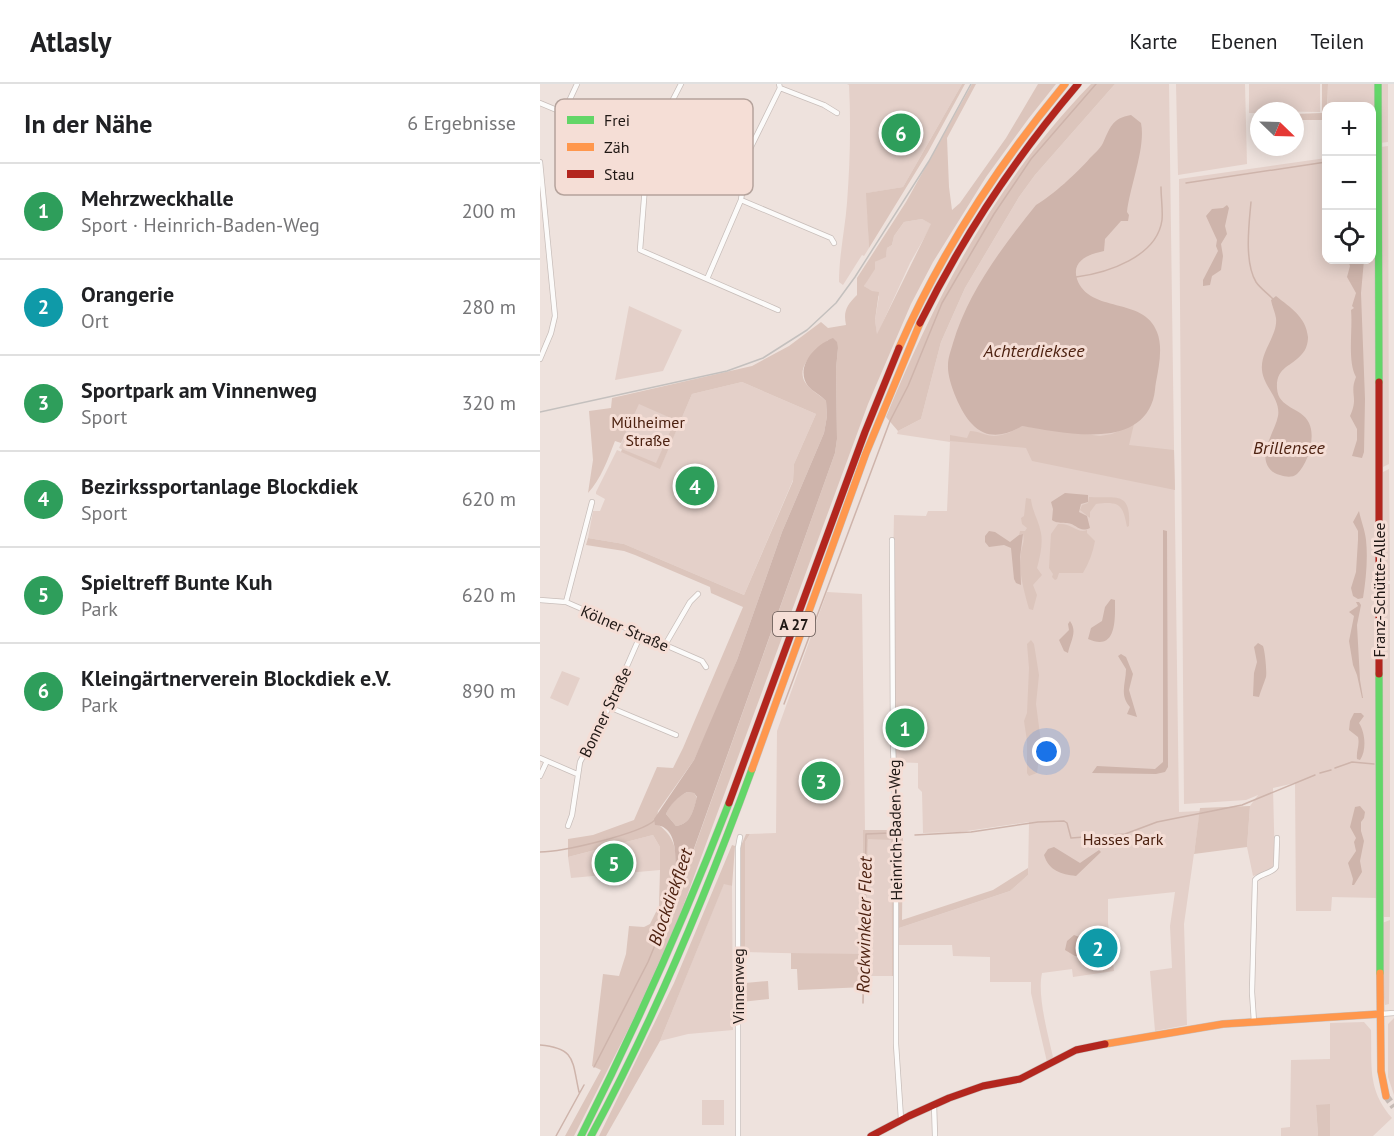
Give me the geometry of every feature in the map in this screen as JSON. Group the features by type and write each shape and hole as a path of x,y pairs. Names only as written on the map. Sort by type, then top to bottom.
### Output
{"main road":[{"name":"A 27","path":"581,1136 624,1053 689,908 865,432 909,324 929,283 965,220 1017,145 1065,84"},
{"name":"A 27","path":"591,1136 652,1016 698,910 874,433 919,324 954,257 993,195 1024,150 1078,84"},
{"name":"Franz-Schütte-Allee","path":"1378,84 1380,1014 1381,1074 1386,1095"},
{"path":"870,1136 934,1104 978,1088 1028,1077 1065,1055 1084,1047 1182,1030 1254,1022 1380,1014"}],"street":[{"path":"570,99 577,84"},
{"path":"674,99 681,84"},
{"path":"753,142 780,86 837,113"},
{"path":"540,103 555,109"},
{"path":"540,162 555,316 551,333 540,359"},
{"path":"644,195 640,250 778,310"},
{"path":"707,279 742,195"},
{"path":"741,200 831,238 834,243"},
{"path":"566,602 592,502"},
{"name":"Heinrich-Baden-Weg","path":"892,540 896,1044 901,1119"},
{"path":"665,645 690,602 698,594"},
{"name":"Kölner Straße","path":"540,600 566,602 702,661 706,667"},
{"name":"Bonner Straße","path":"568,826 572,815 580,762 609,707 641,634"},
{"path":"609,707 676,735"},
{"path":"540,758 577,774"},
{"path":"540,776 547,761"},
{"name":"Vinnenweg","path":"738,1136 738,848 740,837"},
{"path":"1254,1022 1252,992 1255,880 1257,876 1275,870 1277,838"},
{"path":"1380,1014 1394,1013"},
{"path":"934,1104 935,1136"}],"green space":[{"path":"847,84 962,84 903,187 867,193 869,248 843,285 839,282 839,272 847,203 850,144 849,85"},
{"name":"Hasses Park","path":"1115,84 1169,84 1179,812 1200,811 1184,924 1187,1025 1155,1031 1150,971 1172,968 1170,926 1175,892 1108,899 1108,923 1114,971 1073,977 1072,969 1042,973 1042,1004 1053,1057 1047,1062 1031,993 1031,982 990,982 990,957 953,956 952,945 899,945 899,928 1010,891 1028,875 1029,822 960,832 923,833 922,792 918,788 918,763 895,762 894,515 926,516 928,511 947,511 950,442 897,434 898,431 921,419 941,342 965,288 1019,197 1035,175"},
{"path":"1176,84 1245,84 1247,164 1178,175"},
{"path":"1249,84 1320,84 1320,112 1304,112 1304,102 1250,102 1249,113"},
{"path":"1328,84 1375,84 1375,102 1328,102"},
{"path":"1380,84 1388,84 1388,142 1380,143"},
{"path":"1388,146 1389,464 1381,468 1380,147"},
{"path":"1322,159 1322,264 1375,264 1378,898 1332,897 1331,911 1296,911 1295,783 1273,788 1275,867 1253,876 1247,847 1250,806 1258,795 1246,800 1184,804 1179,179"},
{"path":"922,219 932,224 910,263 877,335 875,320 879,296 864,286 875,262 886,256 887,248 892,245 894,236 904,222"},
{"path":"629,306 682,330 663,371 615,380"},
{"path":"742,382 816,414 794,464 793,480 744,595 624,544 588,538 593,511 600,511 605,499 596,492 617,450 660,468 692,394"},
{"name":"Mülheimer Straße","path":"639,403 675,420 656,464 619,448"},
{"path":"1389,469 1390,581 1381,581 1381,473"},
{"path":"1381,584 1390,584 1390,917 1382,915"},
{"path":"827,592 862,594 865,830 863,830 861,955 745,952 745,842 750,834 776,833 777,731"},
{"path":"562,671 580,678 568,706 550,698"},
{"path":"653,835 660,847 660,870 571,878 568,857"},
{"path":"868,839 891,839 892,976 865,976"},
{"path":"724,883 732,886 733,1030 688,1034 660,1041"},
{"path":"1390,920 1389,1004 1385,1005 1382,984 1382,923"},
{"path":"1394,1018 1394,1095 1388,1077 1388,1024"},
{"path":"1364,1022 1371,1030 1372,1077 1378,1097 1392,1118 1373,1136 1330,1136 1330,1105 1316,1105 1318,1136 1281,1136 1281,1128 1290,1127 1291,1060 1330,1059 1330,1023"},
{"path":"702,1100 724,1100 724,1125 702,1125"}],"shaded area":[{"path":"962,84 965,84 928,152 869,248 866,193 903,187"},
{"path":"972,84 976,84 947,138 952,210 960,203 1006,138 1038,84 1056,84 986,177 933,262 911,304 868,404 678,920 633,1020 574,1136 565,1136 601,1070 592,1066 603,974 619,976 626,954 629,926 644,927 650,924 659,906 660,870 660,847 653,835 568,857 568,839 593,835 634,820 657,767 673,768 743,607 711,593 710,587 635,555 586,545 588,538 624,544 744,595 793,481 794,464 816,414 742,382 692,394 660,469 621,452 622,449 656,463 675,420 639,404 621,443 615,441 607,462 588,493 593,460 589,411 611,408 612,398 752,366 789,346 821,322 828,328 846,325 847,308 857,295 857,278 906,202","holes":["922,219 931,224 877,334 875,320 879,292 864,286 875,269 875,262 886,257 887,248 892,245 894,236 904,222","828,340 838,348 835,453 687,869 675,898 672,899 675,848 666,831 656,823 658,811 694,760 715,714 737,660 782,532 824,433 827,416 826,401 804,381 803,368 811,355"]},
{"path":"1091,84 1115,84 1035,175 1019,197 965,288 941,342 921,419 898,431 886,417 926,326 948,283 998,199 1026,160"},
{"path":"1322,84 1328,84 1327,102 1322,102"},
{"path":"1322,113 1322,120 1304,120 1304,114"},
{"path":"1134,424 1129,445 1174,450 1175,490 1032,461 1026,448 950,441 950,435 967,438 970,431 997,436 1021,426 1100,436 1112,434"},
{"path":"1089,497 1120,499 1127,507 1129,526 1127,527 1122,509 1115,504 1096,504 1090,512 1090,518 1080,510 1082,505 1088,503"},
{"path":"1026,498 1031,499 1042,537 1037,568 1042,575 1033,585 1037,595 1033,610 1029,609 1020,566 1024,539 1023,534 1019,535 1020,531 1025,531 1027,528 1022,524 1021,518 1024,516"},
{"path":"1058,524 1080,531 1087,530 1095,541 1083,573 1059,573 1055,580 1049,568 1051,534"},
{"path":"1031,640 1034,644 1039,675 1036,704 1041,742 1037,773 1029,776 1024,721 1027,713 1029,668 1027,644"},
{"path":"687,792 694,793 697,798 694,808 685,823 676,826 666,814 669,807"},
{"path":"1250,806 1247,847 1194,854 1200,808"},
{"path":"863,830 893,830 894,976 892,976 891,840 868,839 865,987 798,990 797,969 791,969 791,953 861,954"},
{"path":"746,834 750,834 745,842 745,983 768,981 769,999 741,1002 740,848"},
{"path":"898,837 903,838 902,920 993,890 1028,868 1028,875 1010,891 899,928"},
{"path":"732,845 735,846 732,886 724,884 660,1041 606,1136 599,1136 674,983"},
{"path":"1330,1104 1330,1136 1318,1136 1316,1105"}],"water":[{"name":"Achterdieksee","path":"1131,115 1141,123 1142,133 1140,155 1127,212 1128,221 1121,221 1105,239 1104,251 1083,259 1076,272 1083,290 1104,302 1141,313 1157,332 1160,350 1153,400 1144,416 1131,426 1115,432 1076,434 1022,426 1003,434 984,432 972,424 963,412 952,388 948,372 951,351 968,306 999,253 1036,205 1050,196 1097,151 1116,121"},
{"path":"1227,205 1229,208 1225,226 1227,234 1221,244 1223,256 1221,270 1212,276 1210,285 1203,286 1203,280 1218,251 1217,240 1206,216 1212,209 1223,208"},
{"path":"1349,264 1364,264 1361,293 1365,399 1362,458 1352,456 1357,440 1357,429 1350,416 1354,404 1353,388 1356,377 1351,354 1351,310 1354,308 1352,306 1356,293 1347,277"},
{"name":"Brillensee","path":"1276,296 1301,318 1308,337 1303,352 1282,371 1277,381 1278,395 1281,400 1306,418 1312,435 1307,457 1301,470 1291,477 1271,471 1265,456 1278,416 1275,398 1265,382 1262,370 1264,356 1276,325 1271,300"},
{"path":"833,338 838,348 835,453 676,899 671,899 675,868 674,844 671,834 655,825 654,819 694,760 737,660 782,532 824,433 827,416 826,401 808,386 804,379 804,371 809,357 826,341","holes":["694,793 697,797 691,816 685,823 676,826 666,814 667,811 684,794"]},
{"path":"1065,493 1088,495 1088,502 1081,504 1079,512 1087,516 1090,528 1081,529 1052,520 1051,502"},
{"path":"1359,511 1367,547 1367,562 1363,598 1358,599 1353,596 1351,588 1356,572 1358,540 1358,531 1353,522"},
{"path":"1163,530 1167,531 1168,767 1165,772 1156,774 1092,773 1097,766 1155,769 1163,762"},
{"path":"989,531 995,532 1010,542 1023,534 1020,557 1021,585 1014,579 1011,548 1004,545 989,547 985,542 985,536"},
{"path":"1111,599 1115,600 1112,632 1104,641 1097,642 1088,639 1091,628 1102,621 1105,607"},
{"path":"1356,602 1361,605 1357,625 1363,698 1353,665 1349,641 1354,616 1349,612 1358,606"},
{"path":"1070,621 1073,633 1068,653 1064,651 1059,640 1069,630"},
{"path":"1258,643 1263,646 1266,671 1259,697 1253,696 1257,662 1254,647"},
{"path":"1121,654 1126,657 1133,674 1129,690 1137,717 1127,714 1130,707 1124,693 1126,669 1118,656"},
{"path":"1354,713 1361,713 1364,716 1359,723 1364,741 1364,751 1360,760 1357,759 1358,737 1349,730"},
{"path":"1360,806 1365,812 1361,822 1364,841 1360,861 1362,872 1352,885 1353,879 1348,863 1356,851 1354,842 1356,838 1350,827 1355,807"},
{"path":"1054,847 1080,863 1099,850 1101,852 1076,876 1061,873 1049,865 1044,855 1048,849"},
{"path":"1074,935 1082,938 1087,948 1085,956 1075,956 1065,950 1067,941"}],"waterway":[{"path":"784,704 890,421 908,386 942,303 994,214 1031,159 1096,84"},
{"path":"1186,183 1322,163"},
{"path":"1076,277 1116,267 1129,261 1151,244 1162,220 1161,187"},
{"path":"1251,202 1248,243 1252,274 1256,282 1273,299"},
{"name":"Rockwinkeler Fleet","path":"1335,768 1352,762 1374,764"},
{"name":"Rockwinkeler Fleet","path":"1320,773 1331,770"},
{"name":"Rockwinkeler Fleet","path":"915,835 971,832 1038,822 1064,821 1067,823 1071,838 1125,834 1157,822 1242,805 1315,775"},
{"name":"Blockdiekfleet","path":"540,852 600,841 634,831 655,820"},
{"name":"Rockwinkeler Fleet","path":"863,1003 866,834 890,833"},
{"name":"Blockdiekfleet","path":"594,1067 648,962 675,897"},
{"path":"540,1045 560,1049 566,1053 573,1064 579,1092"},
{"name":"Blockdiekfleet","path":"556,1136 584,1085"}],"tunnel":[{"path":"1386,1096 1394,1107"}],"tram line":[{"path":"540,412 727,371 763,358 807,330 836,303 855,277 929,161 971,84"}],"traffic: fast":[{"path":"1378,84 1379,382"},
{"path":"1379,674 1380,973"},
{"path":"591,1136 637,1047 678,956 752,769"},
{"path":"581,1136 659,971 729,803"}],"traffic: slow":[{"path":"899,348 933,278 973,210 1017,146 1065,84"},
{"path":"752,769 866,453 920,323"},
{"path":"1380,973 1381,1071 1386,1096"},
{"path":"1105,1044 1223,1024 1380,1014"}],"traffic: jam":[{"path":"920,323 954,259 991,199 1033,140 1078,84"},
{"path":"729,803 865,432 899,348"},
{"path":"1379,382 1379,674"},
{"path":"871,1136 949,1098 983,1086 1020,1079 1076,1050 1105,1044"}],"place":[{"name":"Kleingärtnerverein Blockdiek e.V.","path":"901,133"},
{"name":"Bezirkssportanlage Blockdiek","path":"695,486"},
{"name":"Mehrzweckhalle","path":"905,728"},
{"name":"Sportpark am Vinnenweg","path":"821,781"},
{"name":"Spieltreff Bunte Kuh","path":"614,863"},
{"name":"Orangerie","path":"1098,948"}]}
